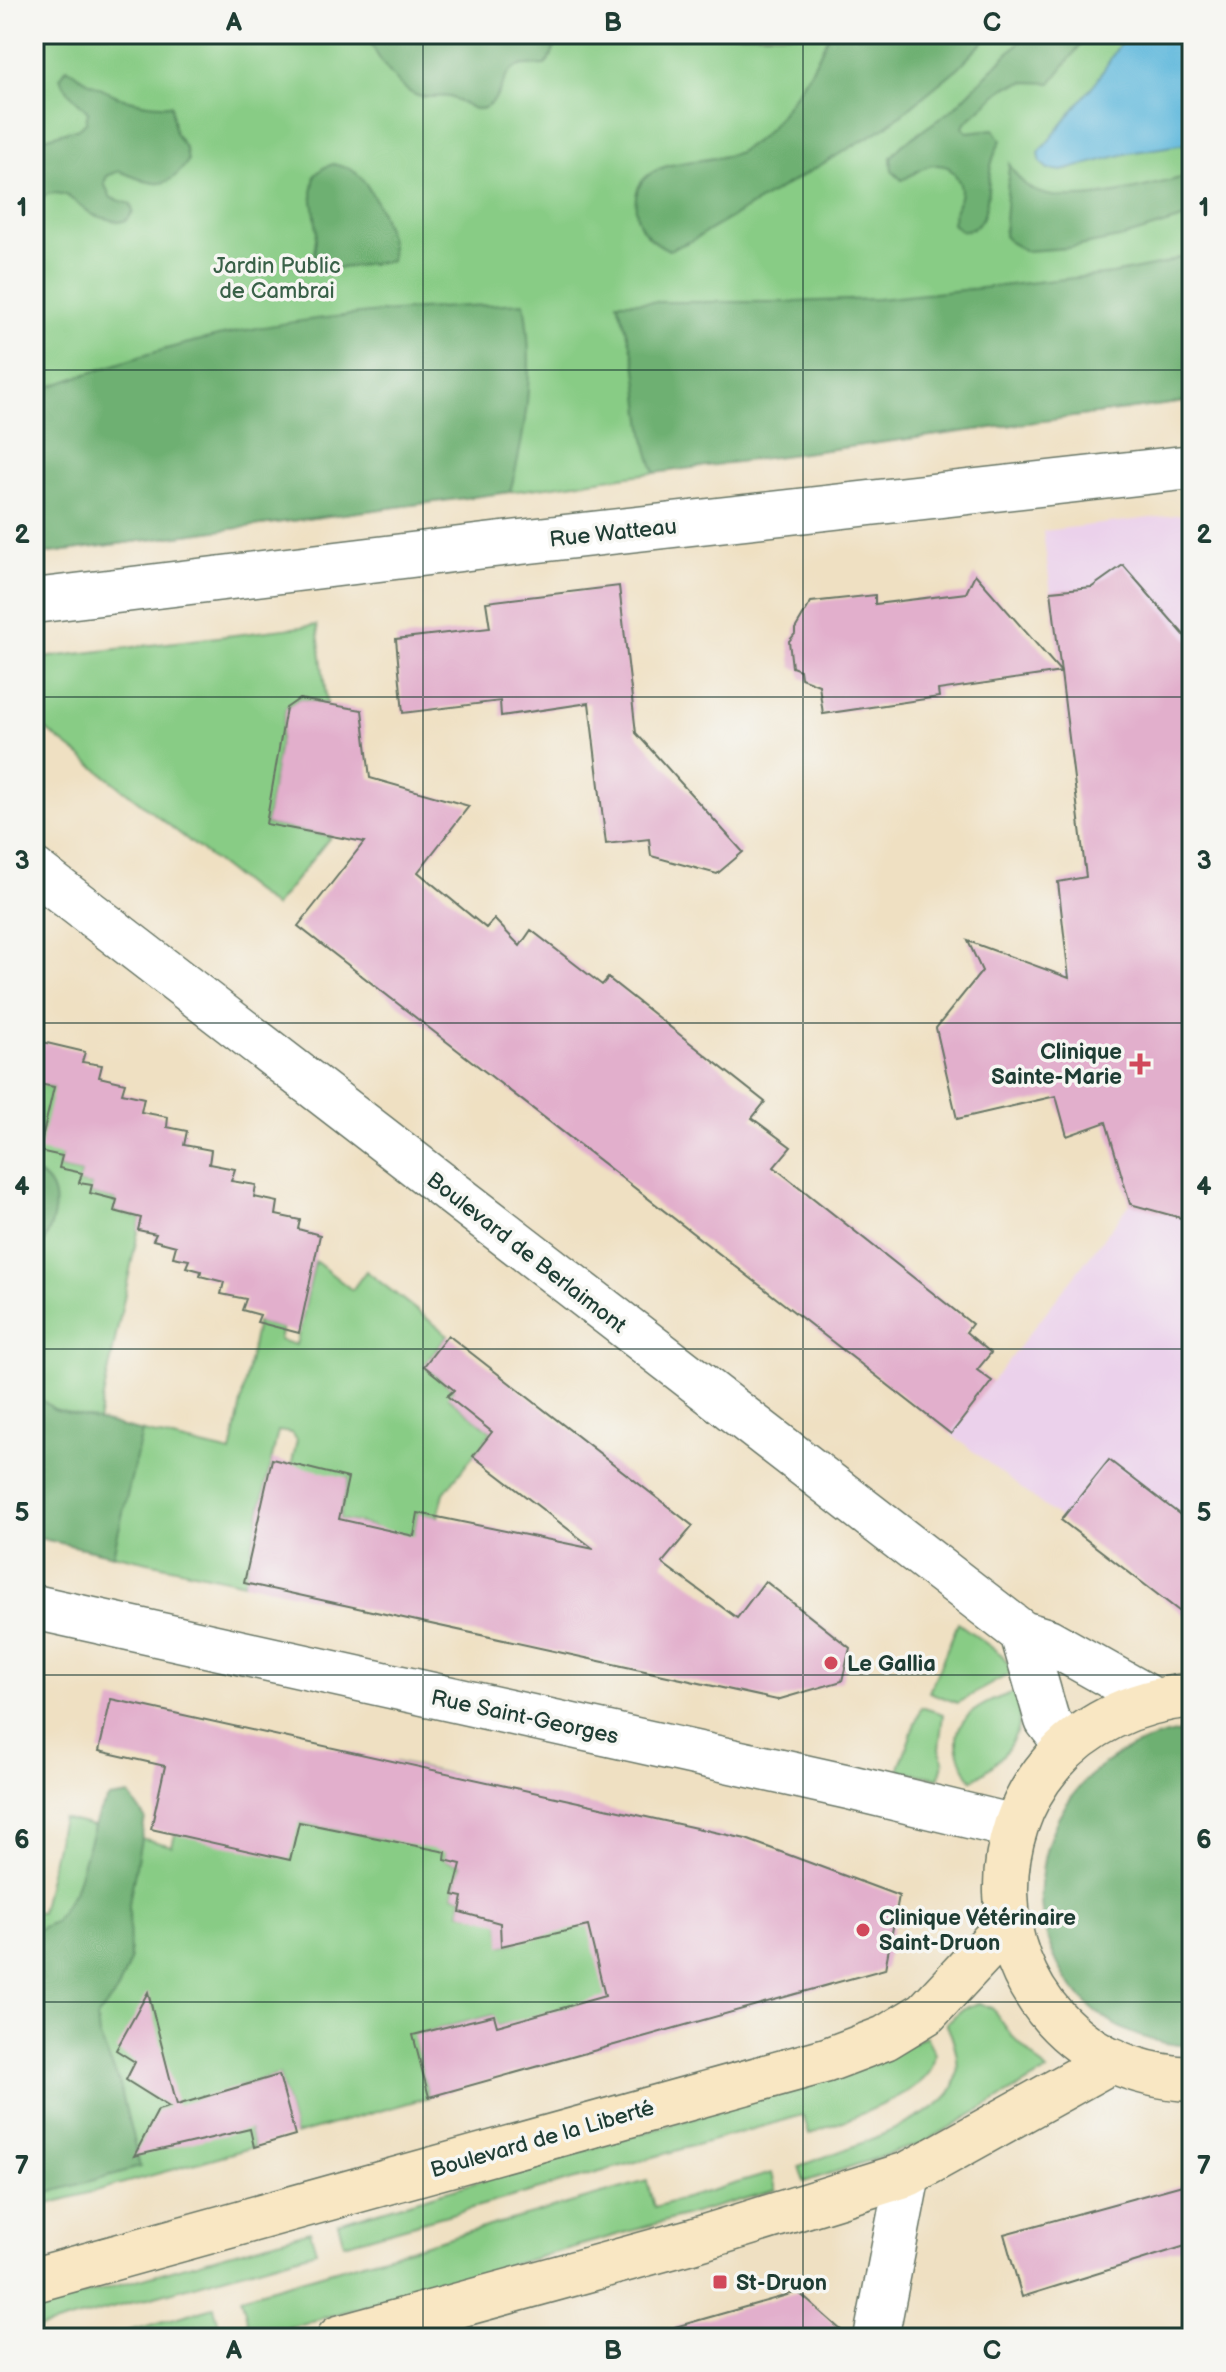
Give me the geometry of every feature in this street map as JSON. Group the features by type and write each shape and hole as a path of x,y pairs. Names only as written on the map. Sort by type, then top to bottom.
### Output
{"main road":[{"path":"1173,1697 1107,1718 1067,1746 1035,1783 1015,1827 1007,1858 1005,1890 1009,1924 1023,1969 1046,2005 1076,2037 1113,2060 1141,2071 1192,2079"},
{"name":"Boulevard de la Liberté","path":"34,2280 827,2060 885,2038 926,2013 1009,1924"},
{"path":"339,2338 692,2241 908,2174 1113,2060"}],"street":[{"name":"Rue Watteau","path":"34,601 485,546 1192,467"},
{"name":"Boulevard de Berlaimont","path":"34,870 1022,1633 1048,1641 1173,1697"},
{"name":"Rue Saint-Georges","path":"34,1607 876,1793 1015,1827"},
{"path":"1022,1633 1047,1720 1067,1746"},
{"path":"876,2338 908,2174"}],"shaded area":[{"name":"Clinique Sainte-Marie","path":"1192,513 1192,1621 951,1434 1130,1204 1061,975 1096,943 1043,531"}],"green space":[{"name":"Jardin Public de Cambrai","path":"34,34 1192,34 1192,401 34,555"},
{"path":"369,34 487,34 506,41 524,34 551,34 554,47 545,65 523,65 513,69 495,99 484,108 475,109 449,97 422,97 411,93 388,70 375,51"},
{"path":"830,34 991,34 958,68 887,126 691,241 669,250 651,239 639,224 636,210 637,192 644,179 656,170 671,165 736,153 762,136 806,79"},
{"path":"1027,34 1089,34 1051,83 1025,82 1005,87 965,123 963,128 967,132 994,129 1001,140 991,164 983,217 971,229 961,231 952,223 961,189 948,167 929,166 902,180 892,171 891,157 902,145 953,109"},
{"path":"67,68 116,96 143,103 171,105 175,133 186,149 188,161 172,179 164,182 149,182 119,171 107,176 104,183 111,198 131,204 133,212 127,220 119,222 93,215 66,195 56,193 47,194 34,202 34,141 79,128 86,122 88,112 69,93 60,78"},
{"path":"333,164 352,170 367,186 386,225 391,261 319,271 314,254 317,231 312,193 315,175"},
{"path":"1009,164 1030,188 1065,197 1110,194 1192,175 1192,216 1124,237 1069,248 1026,251 1004,236"},
{"path":"1192,253 1192,401 655,473 644,432 633,354 617,302 878,299 1112,274 1163,264"},
{"path":"524,303 529,351 528,398 510,492 34,555 34,392 176,346 237,332 359,314"},
{"path":"317,625 327,704 299,699 286,708 266,824 331,836 274,907 34,720 34,659"},
{"path":"34,1083 54,1087 62,1156 59,1168 82,1173 79,1183 92,1185 91,1193 117,1200 115,1211 141,1218 98,1421 231,1453 257,1322 282,1328 279,1340 296,1345 315,1261 352,1290 366,1271 448,1335 424,1366 454,1390 448,1397 492,1432 444,1493 438,1517 418,1514 415,1545 371,1526 339,1519 348,1478 287,1485 297,1440 292,1433 278,1431 244,1583 34,1537"},
{"path":"34,1172 52,1190 54,1213 46,1238 34,1260"},
{"path":"34,1394 54,1409 142,1432 113,1555 34,1537"},
{"path":"958,1623 1002,1655 1013,1672 957,1703 929,1692"},
{"path":"1018,1691 1020,1719 1011,1743 995,1764 972,1780 957,1746 963,1721 985,1704"},
{"path":"921,1707 943,1714 939,1749 944,1760 939,1778 898,1771"},
{"path":"1180,1732 1192,1732 1192,2046 1128,2031 1082,1998 1052,1952 1041,1900 1047,1845 1073,1795 1117,1756"},
{"path":"396,1762 463,1777 445,1860 461,1864 453,1895 463,1897 460,1912 500,1921 502,1946 518,1942 517,1938 568,1908 674,1986 497,2026 493,2015 414,2035 429,2097 295,2135 279,2075 240,2086 254,2147 34,2208 34,1912 41,1913 62,1818 172,1846 182,1807 299,1822 379,1838"},
{"path":"129,1795 145,1818 129,1903 130,1961 117,1992 97,2018 99,2036 119,2082 140,2167 34,2197 34,1931 54,1922 74,1892 98,1814 109,1798"},
{"path":"979,2003 992,2008 1012,2036 1047,2071 923,2143 804,2182 799,2166 883,2134 928,2112 944,2100 953,2088 958,2063 946,2023 964,2008"},
{"path":"926,2036 935,2054 930,2071 920,2082 874,2109 809,2134 803,2115 344,2244 338,2223 849,2072"},
{"path":"772,2173 776,2190 252,2338 241,2297 647,2181 654,2207"},
{"path":"310,2231 316,2251 34,2330 34,2309"},
{"path":"214,2307 223,2338 104,2338"}],"water":[{"path":"1126,34 1192,34 1192,143 1129,153 1062,171 1048,169 1041,163 1039,153 1098,79"}],"building":[{"path":"1123,565 1192,644 1192,1179 1181,1218 1130,1204 1106,1122 1067,1136 1056,1096 957,1119 936,1028 982,971 968,941 1069,978 1058,882 1086,877 1051,591 1092,587"},
{"path":"975,574 1061,672 938,690 939,697 823,714 819,685 801,678 800,670 792,667 789,641 811,602 875,595 875,604 966,593"},
{"path":"619,586 636,733 743,852 717,874 651,856 649,839 606,844 589,703 501,716 500,701 403,713 396,639 490,628 486,602"},
{"path":"299,699 362,710 370,778 469,806 418,872 486,928 494,919 520,946 531,930 602,985 608,978 765,1102 752,1118 791,1147 774,1167 972,1324 966,1332 991,1353 977,1370 992,1381 951,1434 298,926 364,842 266,824 286,708"},
{"path":"34,1040 85,1052 82,1062 102,1065 99,1077 125,1083 122,1093 144,1098 141,1112 168,1117 167,1127 187,1131 184,1145 211,1150 209,1164 235,1169 231,1181 256,1185 254,1197 278,1202 276,1215 300,1220 298,1229 320,1235 299,1333 257,1322 260,1315 242,1310 246,1299 221,1294 224,1282 200,1276 201,1271 186,1267 189,1260 173,1257 176,1246 153,1240 156,1234 138,1230 141,1218 114,1211 117,1200 90,1193 92,1185 79,1183 82,1173 59,1168 62,1156 39,1151 54,1087 34,1083"},
{"path":"448,1335 693,1526 662,1563 737,1618 765,1581 850,1648 842,1681 777,1700 244,1583 272,1459 348,1478 339,1519 414,1536 418,1513 594,1549 473,1456 492,1432 447,1396 454,1390 424,1366"},
{"path":"1109,1460 1192,1524 1192,1621 1061,1520"},
{"path":"111,1699 746,1839 899,1896 885,1969 429,2097 413,2035 494,2015 497,2026 605,1996 588,1926 501,1946 500,1923 460,1912 463,1897 453,1895 461,1864 445,1860 446,1852 299,1822 290,1860 151,1829 165,1766 99,1751"},
{"path":"148,1992 177,2105 279,2075 295,2135 254,2147 250,2129 134,2156 158,2110 169,2107 126,2080 135,2062 116,2050"},
{"path":"1186,2184 1192,2206 1192,2244 1022,2297 1004,2234"},
{"path":"798,2292 850,2338 677,2338 675,2327"}],"place":[{"name":"Clinique Sainte-Marie","path":"1140,1064"},
{"name":"Le Gallia","path":"831,1663"},
{"name":"Clinique Vétérinaire Saint-Druon","path":"863,1930"},
{"name":"St-Druon","path":"720,2282"}]}
